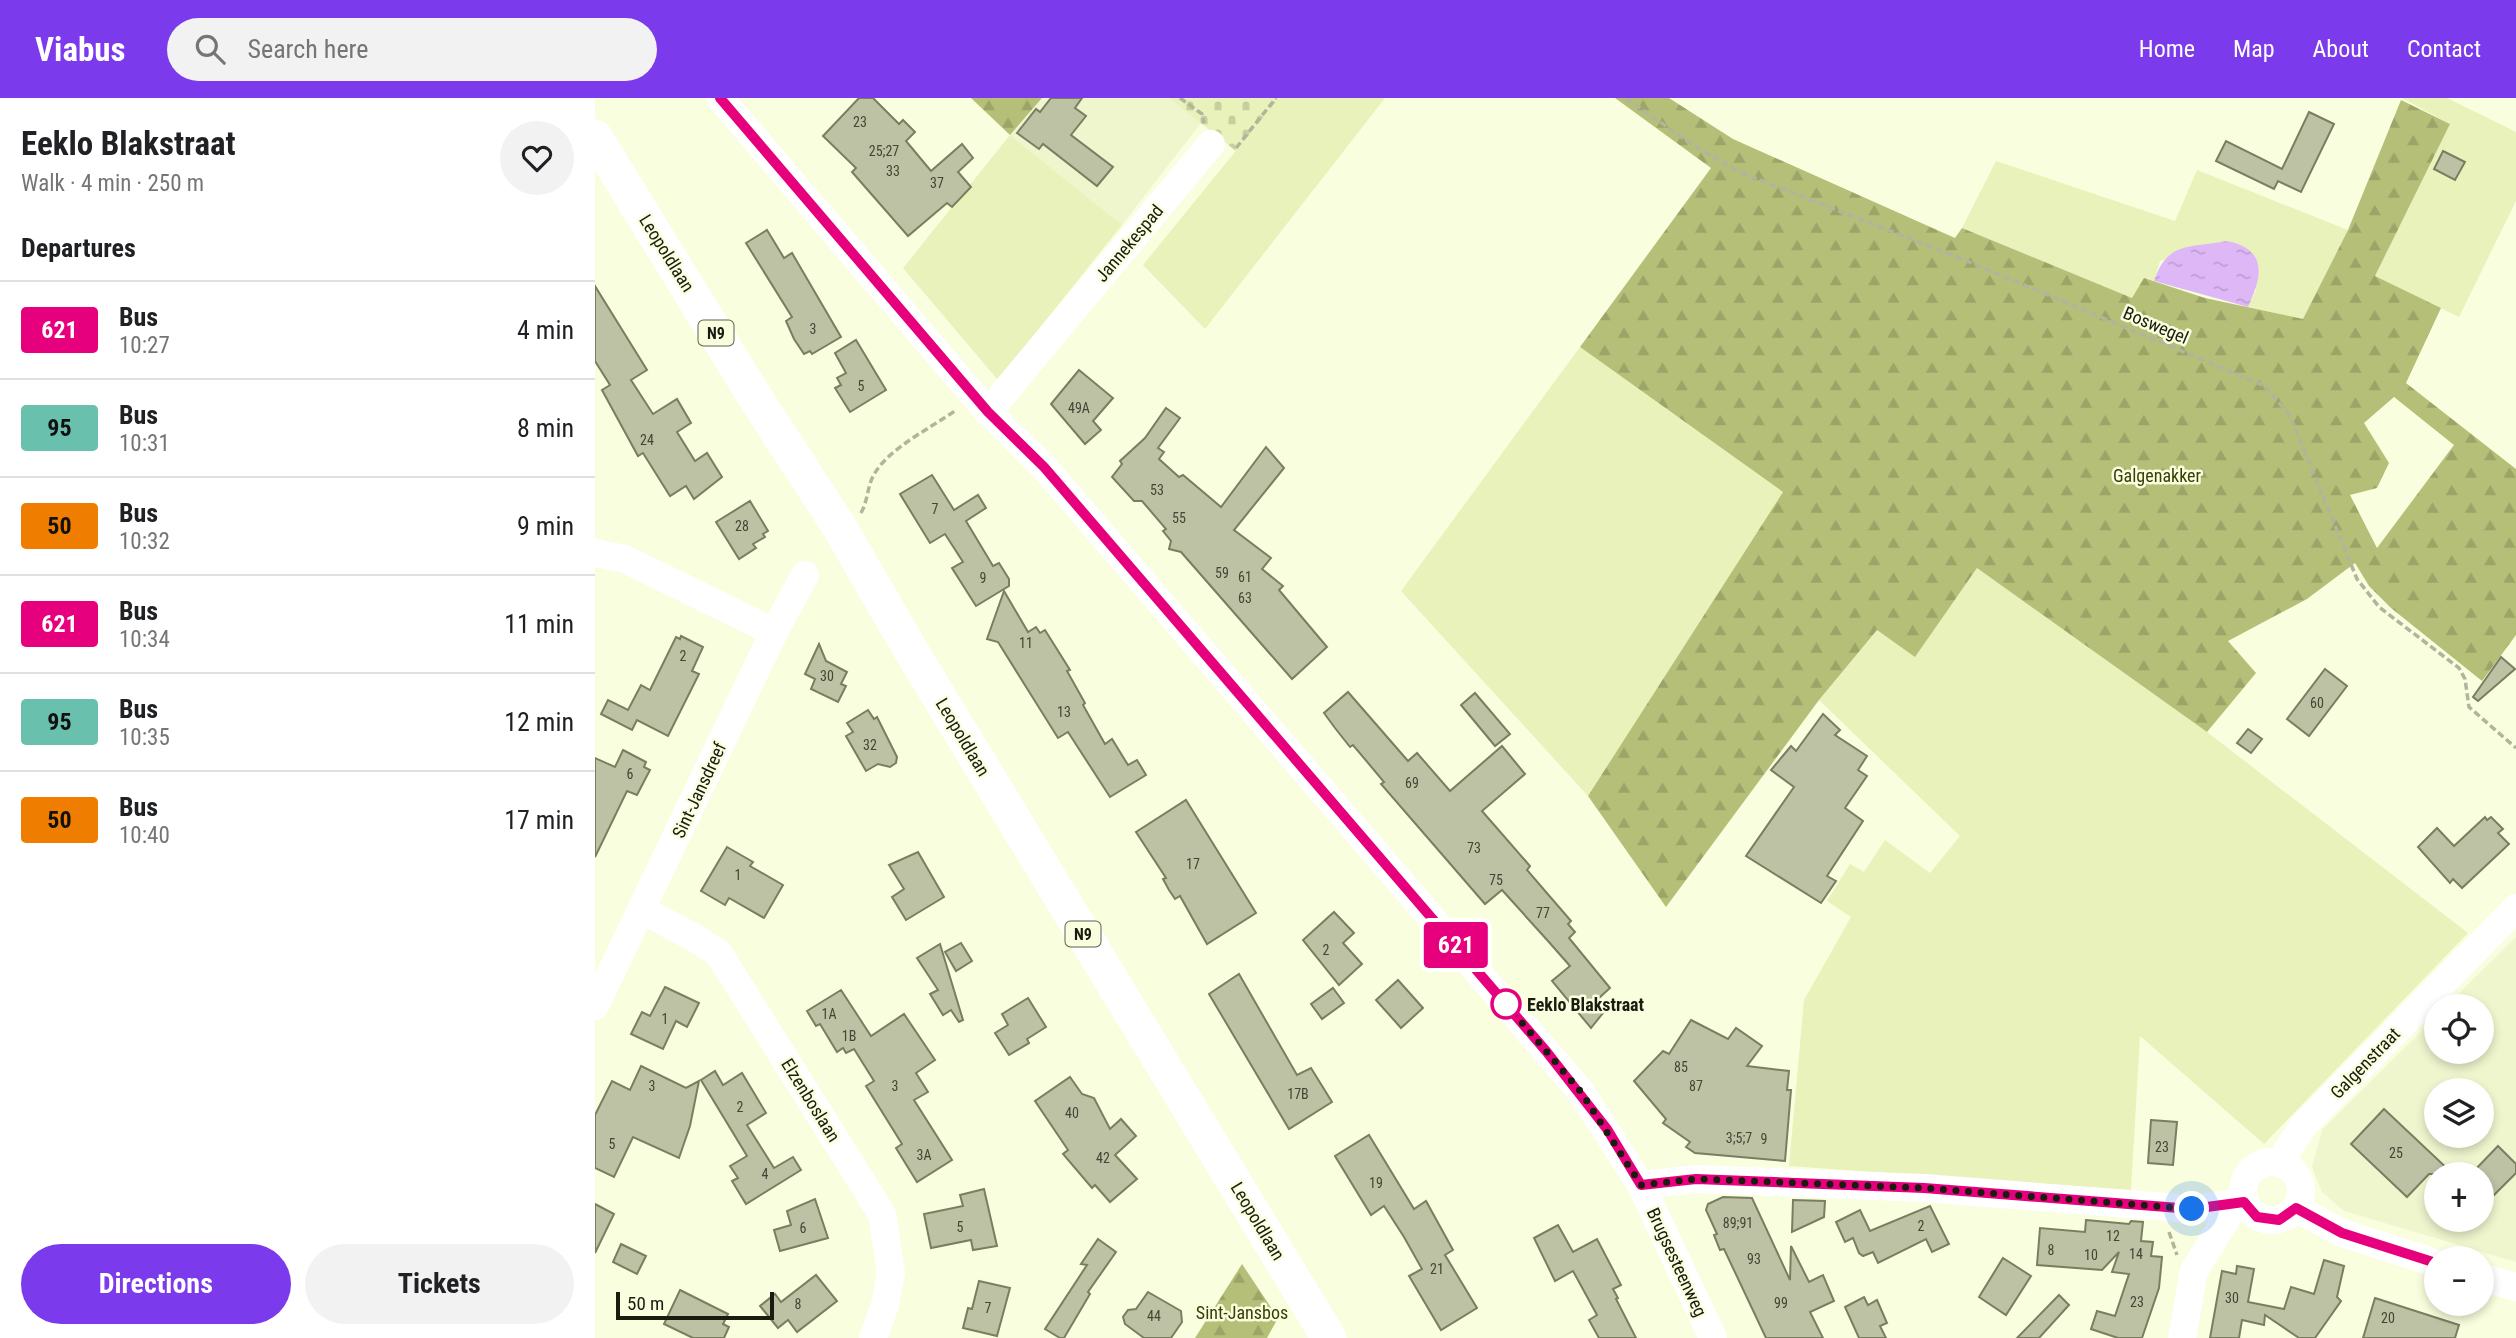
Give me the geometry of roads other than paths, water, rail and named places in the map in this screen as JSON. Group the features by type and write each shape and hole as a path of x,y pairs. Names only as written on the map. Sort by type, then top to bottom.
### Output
{"main road":[{"name":"Leopoldlaan","path":"595,136 753,394 840,528 916,660 1329,1338"}],"street":[{"name":"Brugsesteenweg","path":"730,102 981,405 1044,467 1546,1051 1607,1129 1641,1185 1713,1338"},
{"name":"Jannekespad","path":"981,405 1211,144"},
{"path":"595,552 625,559 774,632"},
{"name":"Sint-Jansdreef","path":"595,1006 774,632 805,575"},
{"name":"Galgenstraat","path":"2279,1163 2304,1125 2516,908"},
{"name":"Elzenboslaan","path":"642,910 719,954 881,1214 891,1273 885,1305 873,1338"},
{"path":"1641,1185 1696,1179 1924,1188 2159,1208 2240,1203 2257,1217 2279,1220 2296,1208 2300,1186 2295,1175 2279,1163 2267,1162 2250,1172 2240,1203 2200,1259 2192,1283 2182,1338"},
{"path":"2296,1208 2342,1233 2424,1259"},
{"path":"2494,1281 2516,1287"}],"water":[{"path":"2227,241 2249,250 2258,265 2257,284 2248,307 2154,281 2159,268 2173,253 2191,246"}],"place":[{"name":"Eeklo Blakstraat","path":"1506,1004"}],"park label":[{"name":"Galgenakker","path":"2157,475"},
{"name":"Sint-Jansbos","path":"1242,1312"}]}
